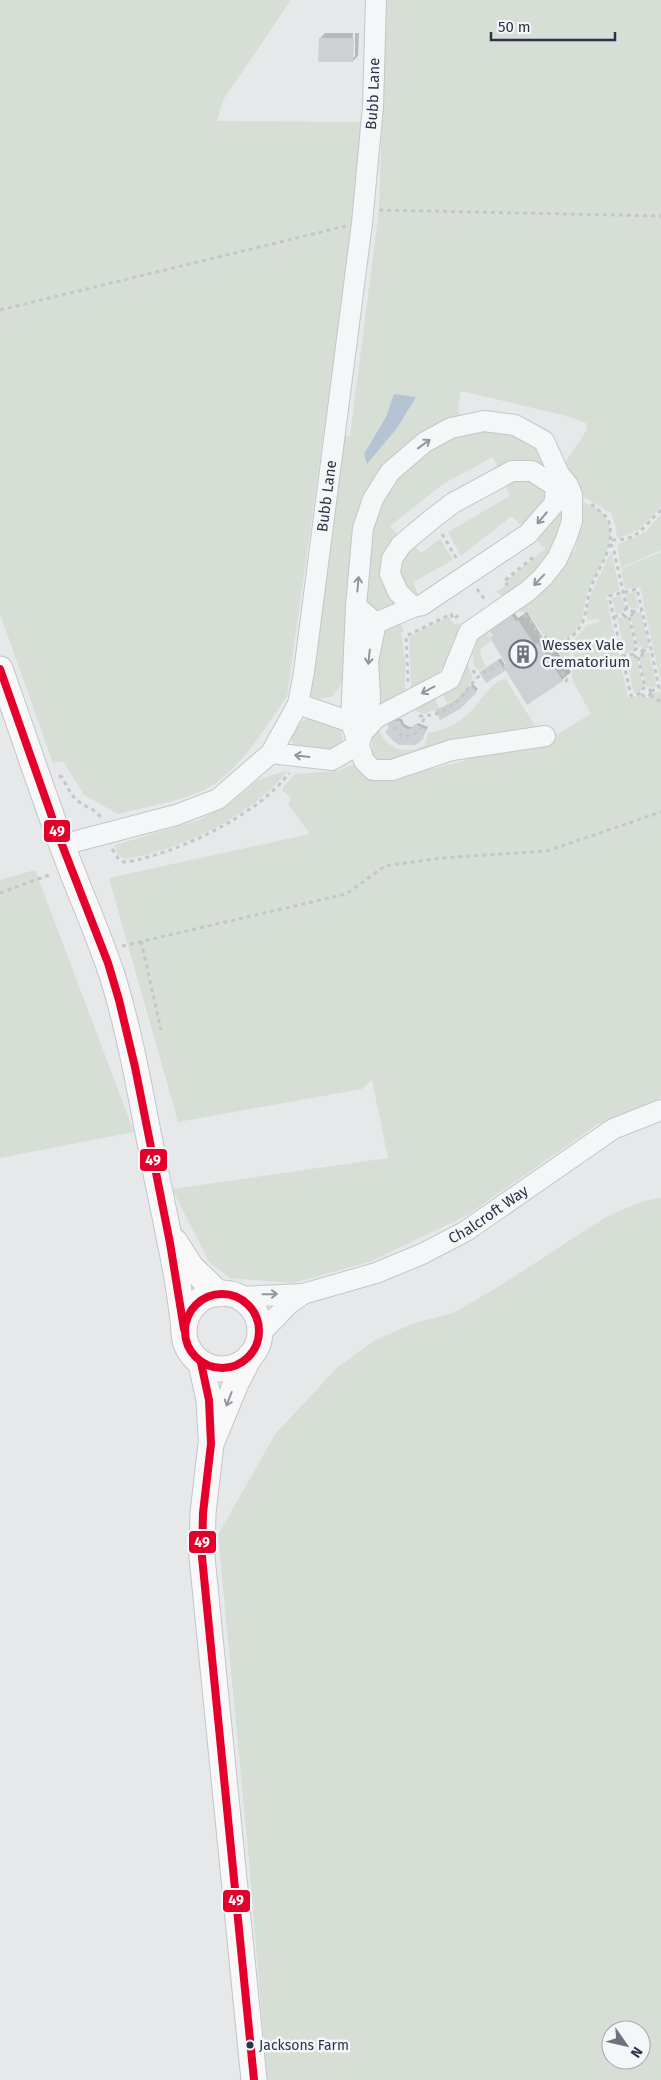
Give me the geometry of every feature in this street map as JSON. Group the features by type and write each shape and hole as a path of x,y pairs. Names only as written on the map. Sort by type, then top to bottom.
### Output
{"main road":[{"path":"0,669 66,854 104,951 125,1019 170,1234 181,1294 186,1344 201,1363 221,1369 237,1366 255,1346"},
{"path":"170,1234 191,1268 228,1295 252,1308 259,1326 255,1346 236,1383 211,1444 207,1462 202,1557 254,2080"},
{"path":"184,1329 186,1318 195,1305 208,1296 228,1295"},
{"path":"201,1363 209,1400 211,1444"}],"street":[{"name":"Bubb Lane","path":"66,854 218,799 271,752 298,704 304,672 362,223 373,106 376,0"},
{"path":"376,624 413,607 422,606 528,534 554,504 558,481 544,441 515,424 484,421 451,428 425,442 390,472 373,500 363,528 356,606 358,732 364,761 373,770 392,770 452,750 545,736"},
{"path":"271,752 332,760 358,732 376,718 450,678 470,632 528,591 552,565 566,539 572,521 572,495 568,485 532,471 512,471 453,503 432,518 401,545 392,560 390,574 398,592 413,607"},
{"path":"356,606 376,624"},
{"path":"358,732 370,697 368,660 376,624"},
{"path":"298,704 358,732"},
{"name":"Chalcroft Way","path":"228,1295 303,1294 376,1273 438,1246 473,1226 613,1129 661,1110"},
{"name":"Chalcroft Way","path":"255,1346 289,1304 303,1294"}],"path":[{"path":"0,310 362,223 379,210 661,216"},
{"path":"612,540 629,539 640,533 661,510"},
{"path":"610,544 613,547 627,609 632,612 642,610"},
{"path":"637,589 642,610 660,688 646,696 642,693 631,696 609,596 637,589"},
{"path":"614,617 624,614 624,611 627,609"},
{"path":"632,612 629,617 636,649 634,654"},
{"path":"624,614 629,617"},
{"path":"636,649 642,652"},
{"path":"638,657 642,655 642,652 652,649"},
{"path":"550,651 567,680 563,684"},
{"path":"622,656 634,654 638,657 646,688 661,702"},
{"path":"642,693 642,690 646,688"},
{"path":"393,722 399,733 408,737 420,729 425,716"},
{"path":"104,951 346,894 385,866 441,858 547,851 661,812"},
{"path":"0,893 48,876 66,854"},
{"path":"141,941 161,1030"}],"shaded area":[{"path":"0,0 291,0 223,100 217,121 362,122 353,224 287,696 248,751 236,765 211,786 178,800 118,814 84,795 63,761 53,763 0,614"},
{"path":"386,0 661,0 661,507 639,530 617,539 616,527 611,513 578,493 564,464 587,430 586,423 567,416 461,391 458,410 461,419 373,491 346,670 341,684 332,697 318,699 307,694 341,435 350,436 379,210"},
{"path":"485,427 530,438 553,469 499,471 493,457 443,484 390,526 400,537 395,604 391,608 373,615 364,598 370,539 382,501 393,482 442,440"},
{"path":"520,476 543,485 548,497 522,527 512,516 461,556 448,532 510,496 504,482"},
{"path":"576,498 594,507 605,516 610,529 610,539 608,548 587,593 579,626 567,638 551,646 529,614 516,610 564,558 575,551 583,514 576,502"},
{"path":"564,502 565,514 554,553 506,598 496,592 508,584 506,581 545,549 536,539 557,517"},
{"path":"661,514 661,550 621,568 617,545 645,532"},
{"path":"440,539 453,560 413,582 419,596 415,597 398,576 398,567 412,544 421,553"},
{"path":"611,551 620,591 606,595 628,698 640,695 648,698 653,693 661,691 661,1098 598,1124 466,1216 369,1262 293,1283 230,1278 209,1262 172,1189 388,1158 372,1080 362,1089 178,1122 109,878 310,834 288,804 291,798 283,791 283,787 295,774 338,771 349,766 358,765 432,769 464,761 474,752 546,741 591,714 572,680 574,640 587,625 597,623 600,619 587,620 587,610 595,584"},
{"path":"661,552 661,684 640,587 625,589 621,569"},
{"path":"635,592 639,608 634,609 629,607 625,594"},
{"path":"621,595 625,608 622,610 622,613 616,614 612,598"},
{"path":"641,612 649,648 643,649 641,646 638,647 631,618 635,613"},
{"path":"449,617 454,625 458,623 462,627 446,665 436,674 411,688 409,638 414,633"},
{"path":"398,618 404,631 401,632 405,661 405,690 376,707 375,654 385,628"},
{"path":"617,618 629,619 635,648 625,654"},
{"path":"486,629 491,637 489,638 491,641 480,649 482,660 486,666 479,671 474,666 473,650 478,637"},
{"path":"571,642 569,675 555,653"},
{"path":"649,652 657,687 652,688 646,686 639,658 643,653"},
{"path":"632,656 637,659 643,687 639,692 634,693 626,658"},
{"path":"467,662 473,678 462,693 448,704 442,694"},
{"path":"505,678 537,729 385,764 373,760 373,739 378,728 381,735 391,746 403,750 418,748 425,745 428,733 449,727 462,719 473,710 493,686"},
{"path":"435,698 439,708 424,714 414,710 414,708 424,705"},
{"path":"314,717 341,729 343,743 331,753 302,750 294,745 291,740 291,735 298,725 308,718"},
{"path":"288,770 256,802 236,816 191,839 146,855 125,859 116,852 115,845 199,820 229,804 258,780"},
{"path":"35,870 134,1132 0,1158 0,880"},
{"path":"661,1198 661,2080 267,2080 248,1849 218,1535 276,1433 338,1367 375,1340 415,1323 453,1313 498,1287 606,1217 640,1202"}],"water":[{"path":"394,394 416,397 397,428 367,464 364,454 386,417"}],"building":[{"path":"319,38 354,38 353,62 318,62"},
{"name":"Wessex Vale Crematorium","path":"501,600 516,621 518,620 535,645 538,643 563,681 527,705 503,666 506,664 490,638 493,636 478,614"},
{"path":"498,660 505,671 486,683 479,672"},
{"path":"470,685 477,692 460,709 440,720 435,710 455,701"},
{"path":"387,720 400,721 402,726 407,729 410,729 415,724 427,730 424,738 416,745 399,745 386,733 386,730 389,729"}],"transit line":[{"name":"49","path":"0,669 59,837 108,963 119,1000 135,1067 170,1243 184,1329"},
{"name":"49","path":"229,1294 249,1304 257,1317 259,1331 257,1345 249,1358 236,1366 215,1368 195,1358 187,1345 185,1324 195,1304 208,1296 229,1294"},
{"name":"49","path":"201,1363 209,1400 211,1444 203,1513 202,1557 254,2080"}],"place":[{"name":"Wessex Vale Crematorium","path":"523,654"},
{"name":"Jacksons Farm","path":"250,2045"}]}
